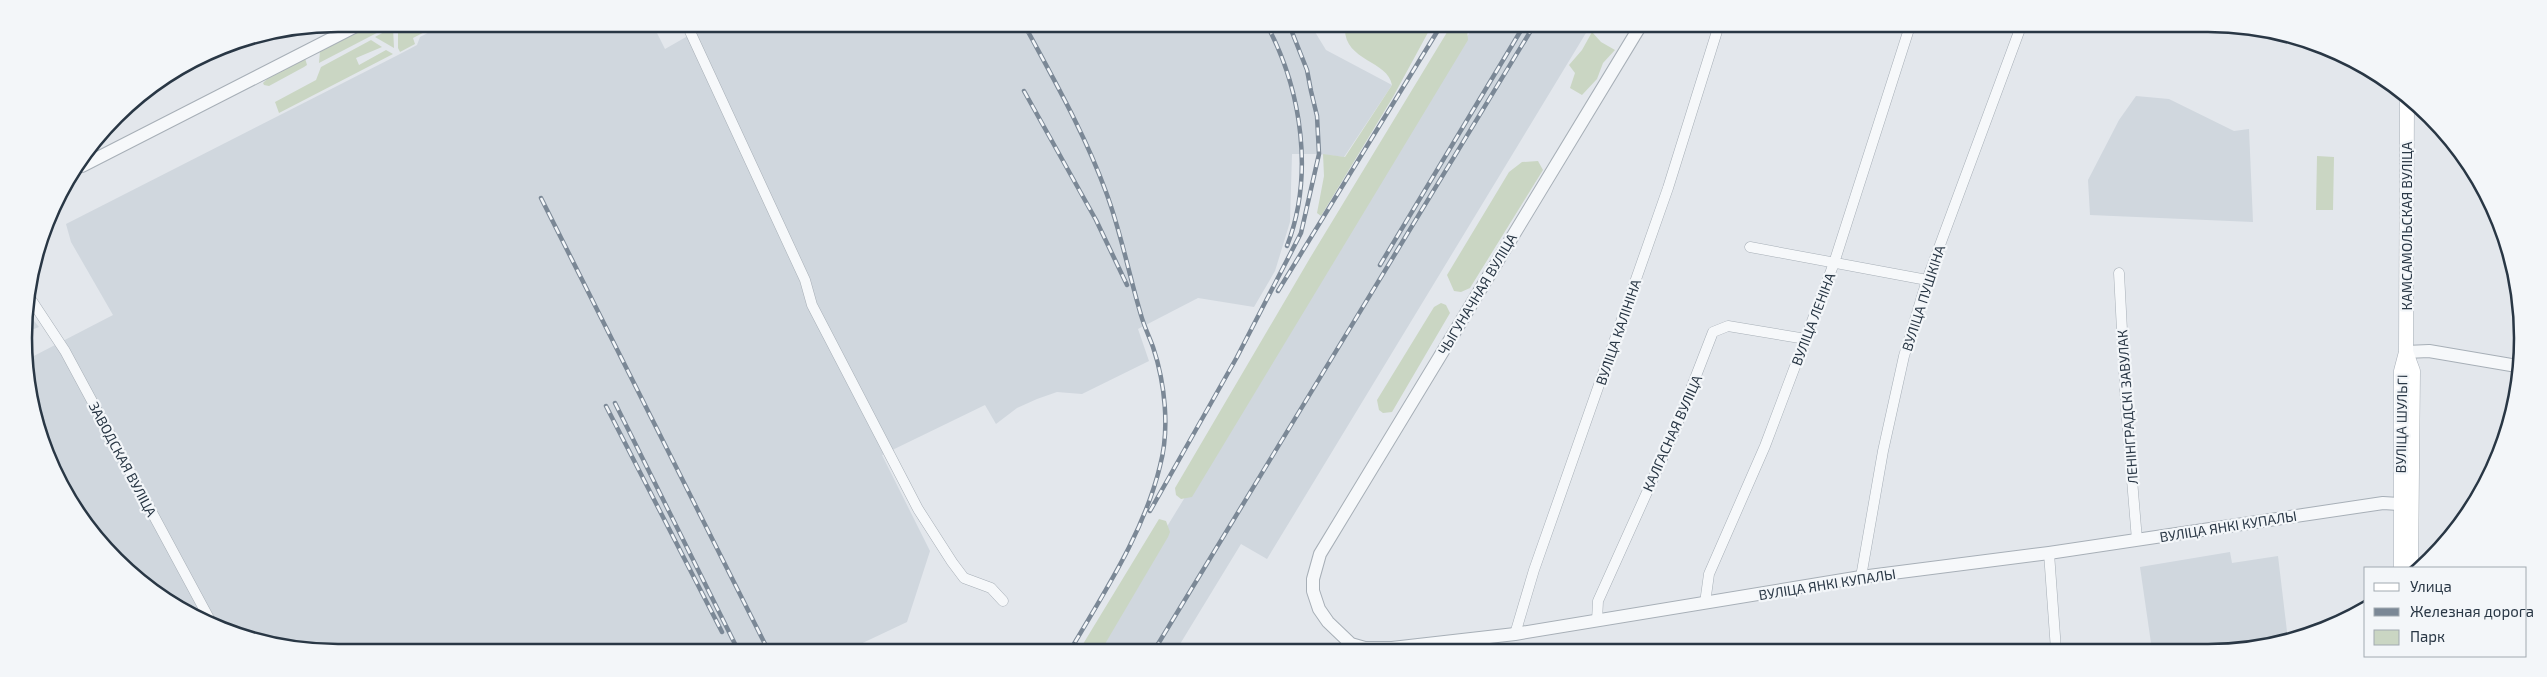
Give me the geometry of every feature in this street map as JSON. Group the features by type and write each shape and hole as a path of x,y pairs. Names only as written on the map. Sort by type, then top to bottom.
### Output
{"main road":[{"name":"КАМСАМОЛЬСКАЯ ВУЛІЦА","path":"2406,352 2407,106"},
{"name":"ВУЛІЦА ШУЛЬГІ","path":"2405,506 2401,371 2406,352"},
{"path":"2401,567 2405,506"},
{"path":"2405,506 2412,567"}],"street":[{"path":"88,163 342,33"},
{"path":"691,33 805,280 812,305 918,509 964,578 991,588 1003,601"},
{"name":"ЧЫГУНАЧНАЯ ВУЛІЦА","path":"1317,562 1340,520 1636,33"},
{"name":"ВУЛІЦА КАЛІНІНА","path":"1515,634 1534,570 1668,188 1716,33"},
{"name":"ВУЛІЦА ЛЕНІНА","path":"1705,603 1709,574 1764,446 1834,263 1908,33"},
{"name":"ВУЛІЦА ПУШКІНА","path":"1861,577 1883,451 1904,356 1927,280 2019,33"},
{"path":"1750,248 1927,280"},
{"name":"ЛЕНІНГРАДСКІ ЗАВУЛАК","path":"2119,273 2126,407 2137,540"},
{"name":"ЗАВОДСКАЯ ВУЛІЦА","path":"34,305 65,351 207,615"},
{"name":"КАЛГАСНАЯ ВУЛІЦА","path":"1597,621 1598,601 1675,430 1713,332 1728,326 1806,339"},
{"path":"2406,352 2429,351 2513,365"},
{"name":"ВУЛІЦА ЯНКІ КУПАЛЫ","path":"1440,644 1597,621 1861,577 2049,553 2374,504 2405,506"},
{"path":"2049,553 2056,644"},
{"name":"ВУЛІЦА ЯНКІ КУПАЛЫ","path":"1317,562 1313,585 1319,610 1341,636 1351,644"}],"shaded area":[{"path":"428,33 657,33 665,49 693,33 1316,33 1326,50 1392,85 1344,157 1319,154 1292,154 1290,222 1275,271 1254,307 1198,298 1138,329 1149,361 1082,394 1057,392 1037,399 1017,408 996,424 985,405 882,455 930,551 907,622 860,644 318,644 279,639 259,634 221,621 185,604 137,569 96,525 73,492 64,474 43,418 38,398 33,356 113,315 71,242 66,224 417,45 420,37"},
{"path":"1469,33 1586,33 1267,559 1241,544 1180,644 1095,644"},
{"path":"2136,96 2169,99 2234,131 2249,129 2253,222 2090,215 2088,180 2119,120"},
{"path":"33,320 39,327 32,330"},
{"path":"2230,552 2232,563 2278,556 2287,634 2268,639 2229,644 2151,644 2140,567"}],"green space":[{"path":"355,33 377,33 319,63 320,51"},
{"path":"382,33 393,33 394,48 375,37"},
{"path":"398,33 423,33 413,38 415,44 400,52 398,48"},
{"path":"1346,33 1428,33 1393,97 1321,216 1317,213 1324,176 1323,154 1345,157 1392,85 1389,77 1383,70 1358,54 1346,38"},
{"path":"1447,33 1467,33 1468,40 1192,497 1181,499 1176,495 1175,488 1310,258"},
{"path":"1593,33 1601,42 1615,50 1603,63 1597,79 1582,95 1570,88 1575,73 1569,65"},
{"path":"371,40 382,47 356,58 359,65 386,50 393,54 279,113 275,102 316,80 321,67"},
{"path":"305,58 307,65 304,67 269,86 264,85 263,83 267,79"},
{"path":"2317,156 2334,157 2333,210 2316,210"},
{"path":"1538,161 1543,170 1470,288 1461,292 1454,291 1447,275 1509,172 1522,162"},
{"path":"1441,303 1446,305 1450,313 1392,412 1383,413 1379,410 1377,400 1434,307"},
{"path":"1159,519 1166,521 1170,532 1168,537 1105,644 1083,644"}],"railway":[{"path":"1029,33 1079,128 1098,170 1116,222 1142,319 1157,361 1165,406 1163,452 1153,490 1144,514 1134,538 1110,583 1074,644"},
{"path":"1271,33 1280,52 1289,79 1296,106 1300,135 1302,163 1300,191 1295,219 1287,246"},
{"path":"1150,511 1237,357 1301,233 1319,154 1317,116 1307,70 1292,33"},
{"path":"1278,291 1436,33"},
{"path":"1380,265 1519,33"},
{"path":"1158,644 1529,33"},
{"path":"1024,91 1096,220 1127,285"},
{"path":"541,198 765,644"},
{"path":"615,403 735,644"},
{"path":"606,406 722,632"}]}
